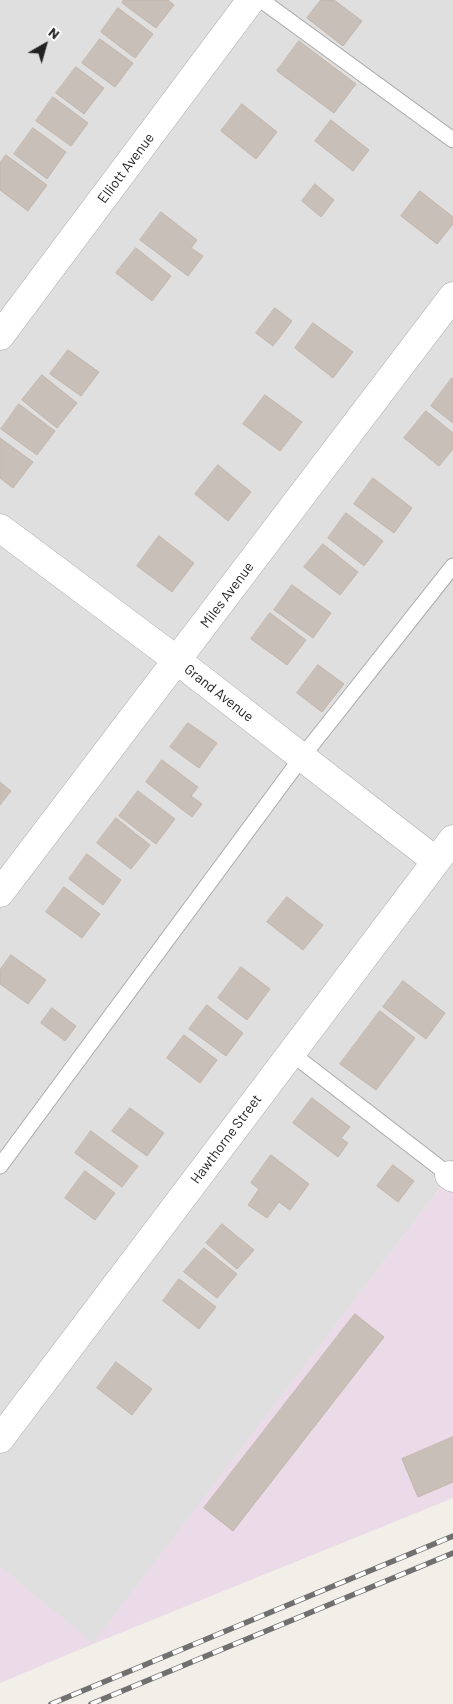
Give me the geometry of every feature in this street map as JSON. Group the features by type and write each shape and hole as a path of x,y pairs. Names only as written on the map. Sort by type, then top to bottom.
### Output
{"street":[{"name":"Elliott Avenue","path":"0,336 251,0"},
{"name":"Miles Avenue","path":"0,893 178,661 453,296"},
{"name":"Grand Avenue","path":"0,528 178,661 436,861"},
{"name":"Hawthorne Street","path":"0,1439 453,839"}],"lane":[{"path":"262,0 453,140"},
{"path":"0,1166 302,757 453,566"},
{"path":"291,1053 452,1174"}],"shaded area":[{"path":"0,0 453,0 453,1171 93,1644 0,1567"},
{"path":"453,1171 453,1498 0,1683 0,1567 93,1643"}],"building":[{"path":"124,0 168,0 174,5 156,28 122,3"},
{"path":"321,0 334,0 362,21 343,46 307,18"},
{"path":"118,8 153,34 135,58 101,32"},
{"path":"100,39 133,63 115,87 82,63"},
{"path":"299,41 356,84 334,113 277,71"},
{"path":"76,67 104,88 84,114 56,93"},
{"path":"53,97 88,123 71,146 36,121"},
{"path":"242,104 277,132 256,159 221,131"},
{"path":"331,120 369,150 353,171 315,141"},
{"path":"33,128 66,152 47,179 14,154"},
{"path":"6,155 47,185 28,211 0,190 0,163"},
{"path":"315,184 334,200 321,217 302,201"},
{"path":"420,191 453,217 453,224 437,244 401,216"},
{"path":"161,212 197,240 191,248 203,256 188,276 140,240"},
{"path":"136,248 171,276 152,301 116,273"},
{"path":"275,308 292,321 273,346 256,333"},
{"path":"313,323 353,352 333,378 295,348"},
{"path":"68,350 99,372 81,396 50,374"},
{"path":"42,375 77,403 57,428 22,400"},
{"path":"453,379 453,423 431,406"},
{"path":"265,395 302,422 280,451 243,424"},
{"path":"19,404 55,431 37,455 1,429"},
{"path":"426,411 453,433 453,449 439,466 404,438"},
{"path":"0,438 33,462 13,488 0,478"},
{"path":"218,465 251,492 228,521 195,494"},
{"path":"373,478 412,508 394,533 354,504"},
{"path":"346,513 383,541 364,566 328,538"},
{"path":"159,536 194,563 172,592 137,566"},
{"path":"323,544 358,572 340,595 304,567"},
{"path":"292,585 331,613 313,638 274,610"},
{"path":"270,613 306,640 287,665 251,639"},
{"path":"318,665 344,684 322,712 297,693"},
{"path":"188,723 217,743 199,768 170,747"},
{"path":"162,760 198,787 191,796 202,804 192,817 146,782"},
{"path":"0,782 11,791 0,805"},
{"path":"138,791 175,819 156,844 119,816"},
{"path":"116,818 150,845 131,869 97,843"},
{"path":"87,854 121,880 103,905 69,879"},
{"path":"64,887 100,914 82,938 46,912"},
{"path":"287,897 323,925 303,950 267,922"},
{"path":"11,955 46,980 28,1004 0,984 0,970"},
{"path":"241,967 270,989 247,1020 218,998"},
{"path":"403,981 445,1013 426,1039 383,1007"},
{"path":"207,1005 243,1033 226,1056 189,1029"},
{"path":"52,1008 76,1026 65,1041 41,1023"},
{"path":"380,1011 415,1038 376,1090 340,1064"},
{"path":"184,1035 217,1060 200,1083 167,1058"},
{"path":"312,1098 350,1127 341,1138 348,1143 338,1157 293,1123"},
{"path":"130,1108 164,1133 147,1156 112,1131"},
{"path":"91,1131 138,1166 122,1187 75,1153"},
{"path":"271,1155 309,1184 290,1210 279,1202 267,1218 248,1205 259,1189 251,1183"},
{"path":"393,1165 414,1181 398,1202 377,1186"},
{"path":"85,1171 115,1193 95,1220 65,1198"},
{"path":"222,1224 254,1250 237,1269 206,1243"},
{"path":"204,1248 237,1274 217,1298 184,1272"},
{"path":"179,1279 216,1307 199,1329 163,1301"},
{"path":"355,1314 384,1337 233,1531 204,1508"},
{"path":"116,1362 152,1389 132,1415 97,1388"},
{"path":"453,1437 453,1482 418,1497 402,1459"}],"railway":[{"path":"51,1704 453,1536"},
{"path":"91,1704 453,1553"}]}
